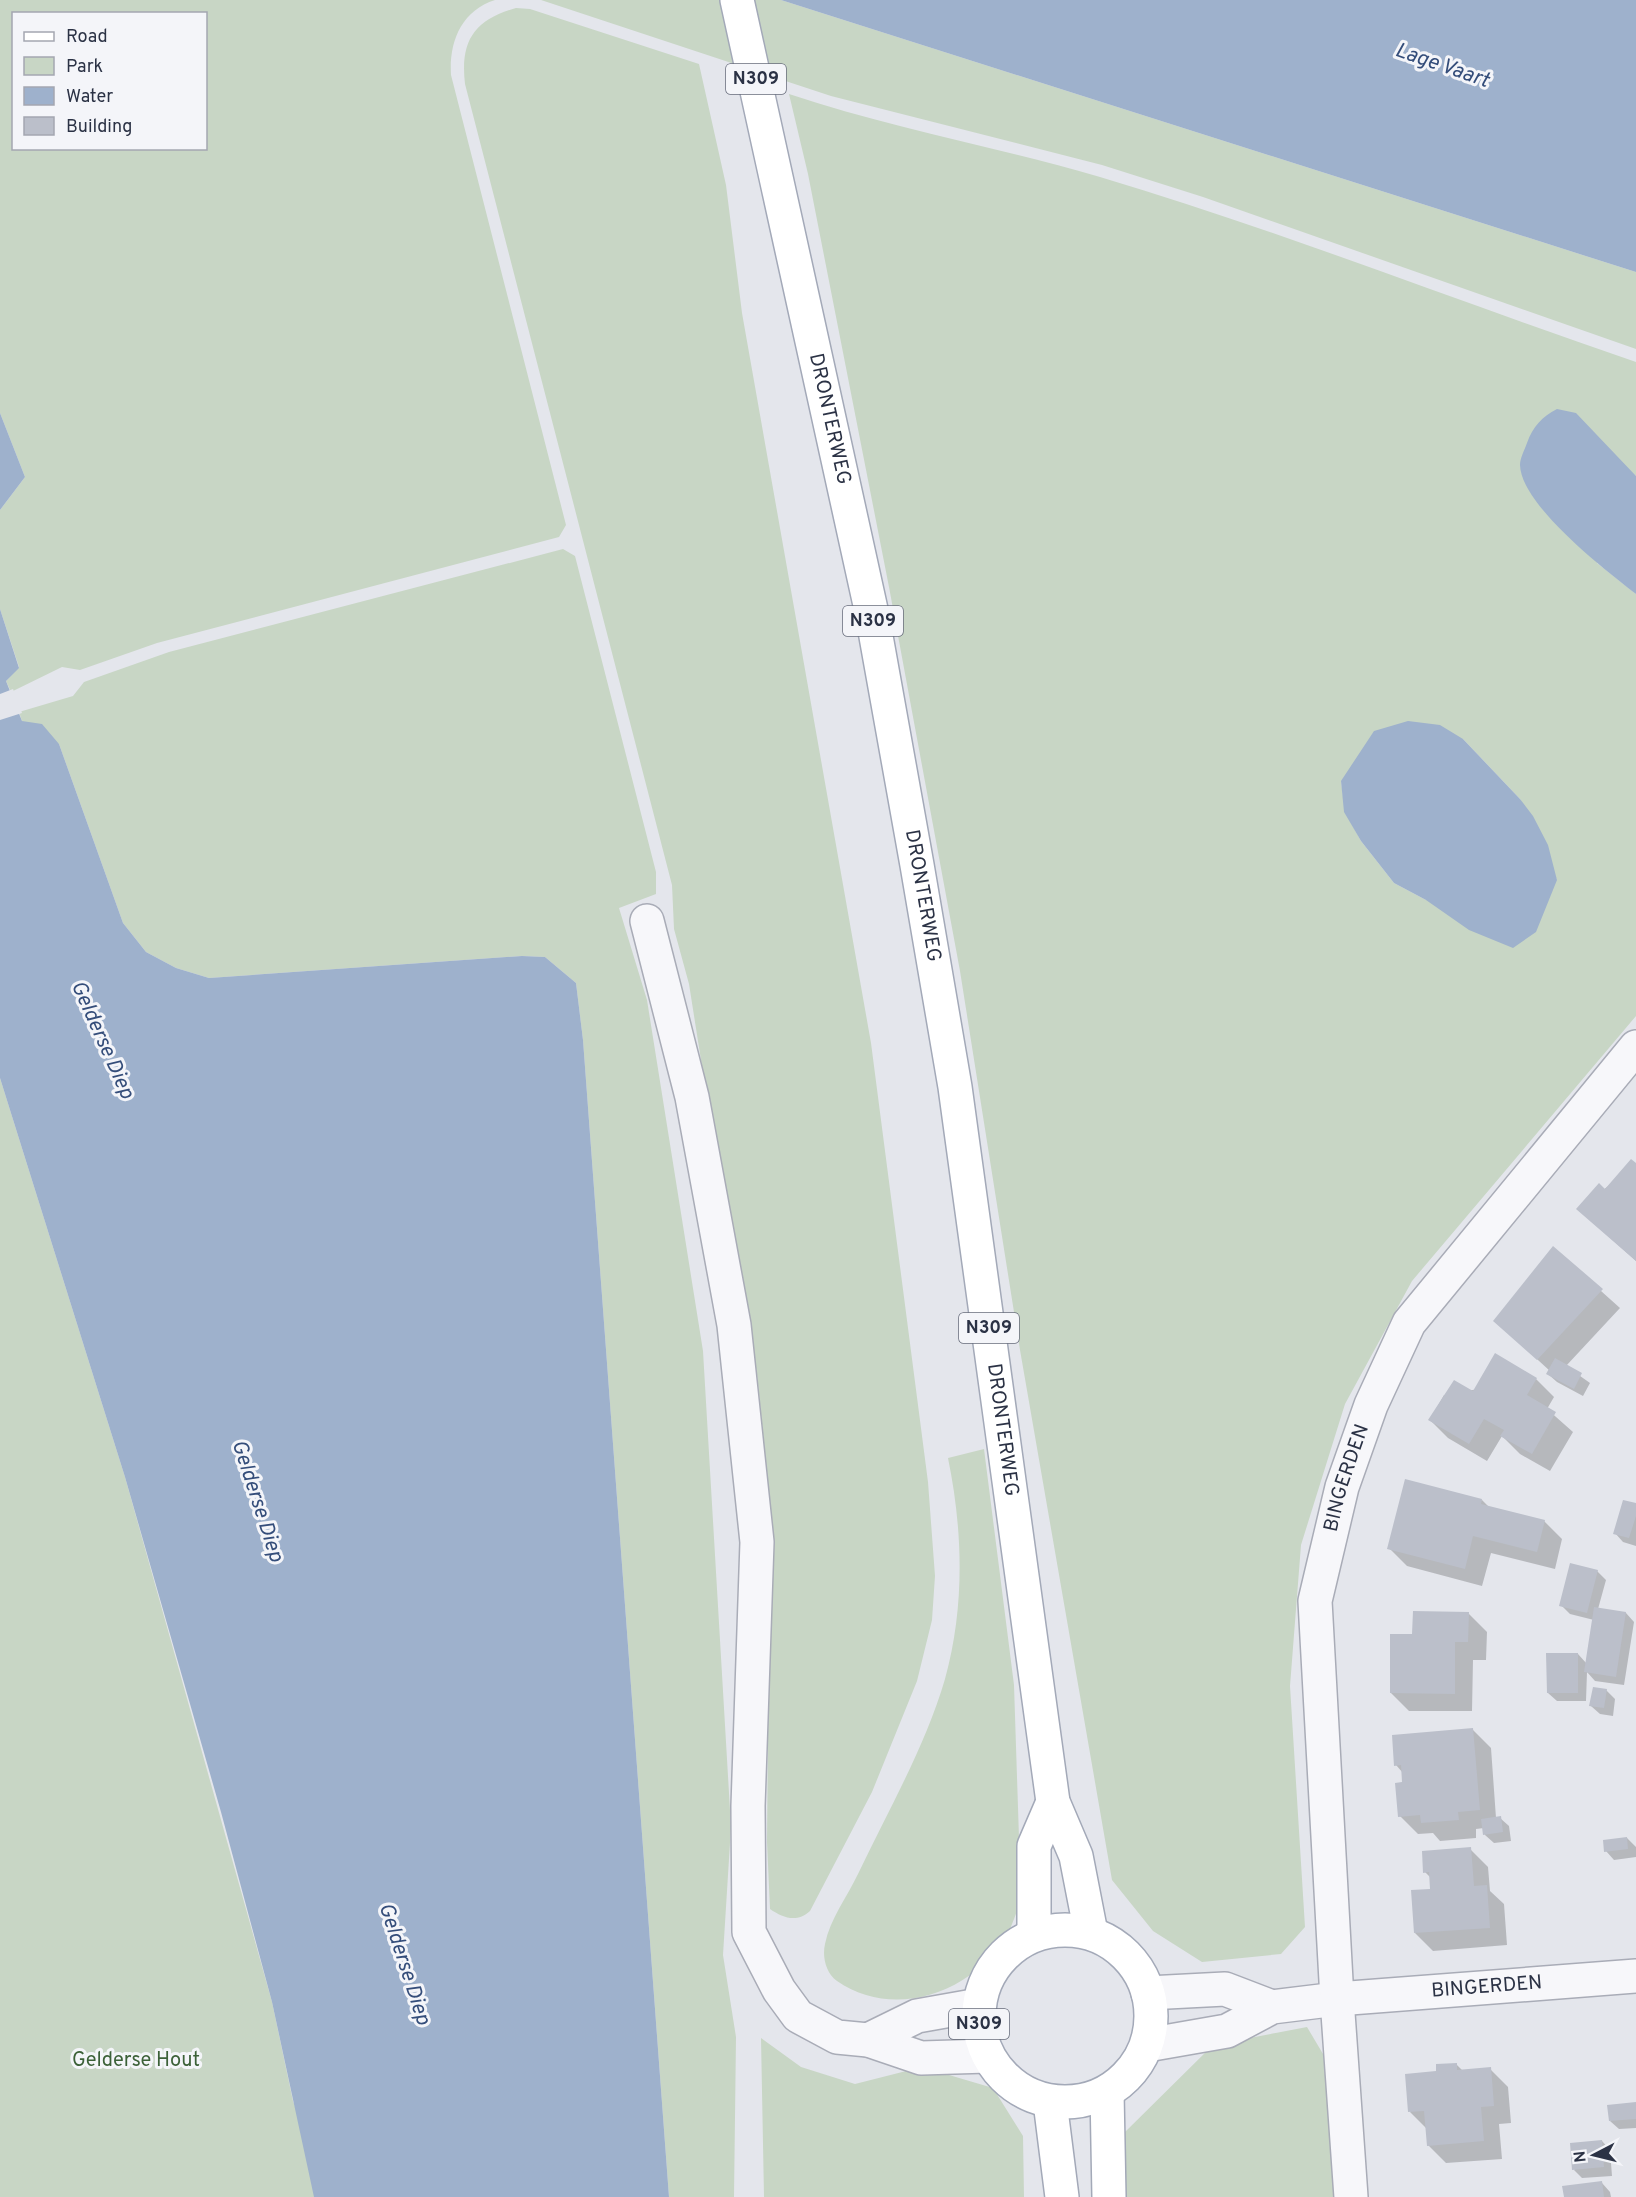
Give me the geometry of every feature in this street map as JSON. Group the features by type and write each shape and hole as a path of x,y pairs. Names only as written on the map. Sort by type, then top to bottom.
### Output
{"main road":[{"name":"DRONTERWEG","path":"737,0 774,159 872,614 955,1087 1053,1802 1076,1856 1091,1933"},
{"path":"1034,1934 1034,1846 1053,1802"},
{"name":"N309","path":"1063,1929 1091,1933 1110,1942 1127,1956 1141,1973 1148,1993 1151,2019 1146,2045 1130,2072 1107,2092 1079,2102 1050,2102 1025,2093 1004,2078 988,2056 980,2031 979,2005 985,1982 997,1962 1013,1946 1034,1934 1063,1929"},
{"path":"1107,2092 1109,2197"},
{"path":"1050,2102 1062,2197"}],"street":[{"path":"647,921 692,1097 734,1325 756,1531 748,1806 749,1932 778,1989 798,2016 837,2037 868,2040 921,2058 988,2056"},
{"name":"BINGERDEN","path":"1351,2197 1337,1999 1315,1601 1342,1487 1371,1405 1409,1323 1636,1047"},
{"name":"BINGERDEN","path":"1146,2045 1227,2031 1272,2007 1337,1999 1636,1976"},
{"name":"BINGERDEN","path":"1148,1993 1226,1989 1272,2007"},
{"path":"868,2040 917,2016 979,2005"}],"green space":[{"path":"0,0 495,0 474,12 460,29 452,51 451,75 566,525 559,537 157,643 80,670 62,667 11,692 6,681 19,667 0,609 0,510 25,477 0,413"},
{"path":"541,0 781,0 1636,272 1636,349 1203,197 1102,165 831,96"},
{"path":"516,8 530,9 699,64 726,185 742,313 871,1043 928,1482 935,1576 932,1620 917,1681 872,1792 810,1911 795,1918 785,1917 770,1909 767,1842 770,1503 757,1374 743,1283 713,1136 689,984 674,929 672,885 465,84 465,56 473,34 490,19"},
{"path":"789,94 866,117 1061,166 1168,198 1302,243 1636,362 1636,476 1622,464 1597,563 1636,594 1636,1016 1412,1281 1345,1404 1301,1545 1290,1686 1305,1927 1281,1954 1202,1962 1153,1931 1112,1880 1020,1350 960,971 889,587 808,174","holes":["1463,739 1520,799 1557,880 1426,900 1394,883 1361,841 1345,812 1341,781"]},
{"path":"563,549 575,556 656,872 656,894 619,908 647,1000 703,1351 731,1827 723,1955 736,2037 734,2197 669,2197 583,1040 576,983 545,957 522,956 209,978 176,968 146,952 123,923 59,744 22,721 19,712 73,696 84,682 169,652"},
{"name":"Gelderse Hout","path":"0,1078 125,1477 272,2002 293,2101 327,2197 0,2197"},
{"path":"984,1449 1014,1685 1021,1899 1010,1929 996,1951 978,1969 957,1984 934,1994 909,1999 884,1999 860,1993 833,1978 826,1964 825,1944 835,1917 917,1754 937,1704 951,1652 959,1597 957,1513 948,1458"},
{"path":"1307,2027 1326,2059 1338,2197 1124,2197 1123,2134 1213,2045"},
{"path":"761,2038 801,2067 855,2084 922,2067 993,2088 1023,2136 1024,2197 764,2197"}],"water":[{"name":"Lage Vaart","path":"781,0 1636,0 1636,272"},
{"path":"1557,409 1576,413 1636,476 1636,594 1567,536 1534,499 1524,481 1520,462 1529,437 1547,415"},
{"path":"0,413 25,477 0,510"},
{"name":"Gelderse Diep","path":"0,609 19,668 6,681 22,721 42,724 59,744 123,923 146,952 176,968 209,978 522,956 545,957 576,983 583,1040 669,2197 314,2197 272,2002 221,1812 125,1477 0,1078"},
{"path":"1408,721 1440,725 1463,739 1520,799 1533,816 1548,845 1557,880 1536,932 1513,948 1469,930 1426,900 1394,883 1361,841 1344,812 1341,781 1374,731"}],"pier":[{"path":"13,689 22,713 0,720 0,694"}],"building":[{"path":"1631,1159 1636,1163 1636,1261 1576,1209 1599,1183 1605,1189"},
{"path":"1553,1246 1603,1289 1537,1360 1493,1321"},
{"path":"1495,1353 1537,1378 1527,1395 1556,1412 1532,1454 1500,1436 1504,1430 1484,1419 1469,1444 1428,1420 1454,1380 1473,1391"},
{"path":"1555,1358 1582,1373 1574,1389 1546,1374"},
{"path":"1405,1479 1482,1499 1481,1504 1545,1520 1537,1552 1473,1536 1465,1569 1387,1549"},
{"path":"1623,1500 1636,1503 1636,1516 1629,1538 1613,1534"},
{"path":"1570,1563 1598,1570 1587,1613 1559,1606"},
{"path":"1594,1607 1626,1612 1616,1677 1584,1672"},
{"path":"1413,1611 1469,1612 1468,1642 1455,1642 1455,1694 1390,1693 1390,1634 1412,1634"},
{"path":"1546,1653 1578,1653 1578,1693 1547,1693"},
{"path":"1593,1687 1607,1689 1604,1708 1589,1706"},
{"path":"1473,1728 1480,1810 1458,1812 1459,1820 1421,1823 1420,1815 1398,1817 1395,1783 1402,1782 1401,1765 1394,1766 1392,1735"},
{"path":"1501,1816 1503,1832 1483,1835 1481,1819"},
{"path":"1627,1837 1628,1849 1604,1852 1603,1840"},
{"path":"1471,1847 1474,1886 1487,1885 1490,1928 1414,1933 1411,1890 1430,1889 1429,1872 1423,1873 1422,1851"},
{"path":"1457,2063 1457,2070 1491,2067 1494,2106 1481,2107 1484,2141 1427,2146 1424,2111 1408,2112 1405,2074 1436,2071 1436,2064"},
{"path":"1636,2102 1636,2119 1609,2121 1607,2105"},
{"path":"1602,2140 1604,2167 1572,2170 1570,2143"},
{"path":"1602,2181 1604,2197 1564,2197 1562,2186"}]}
